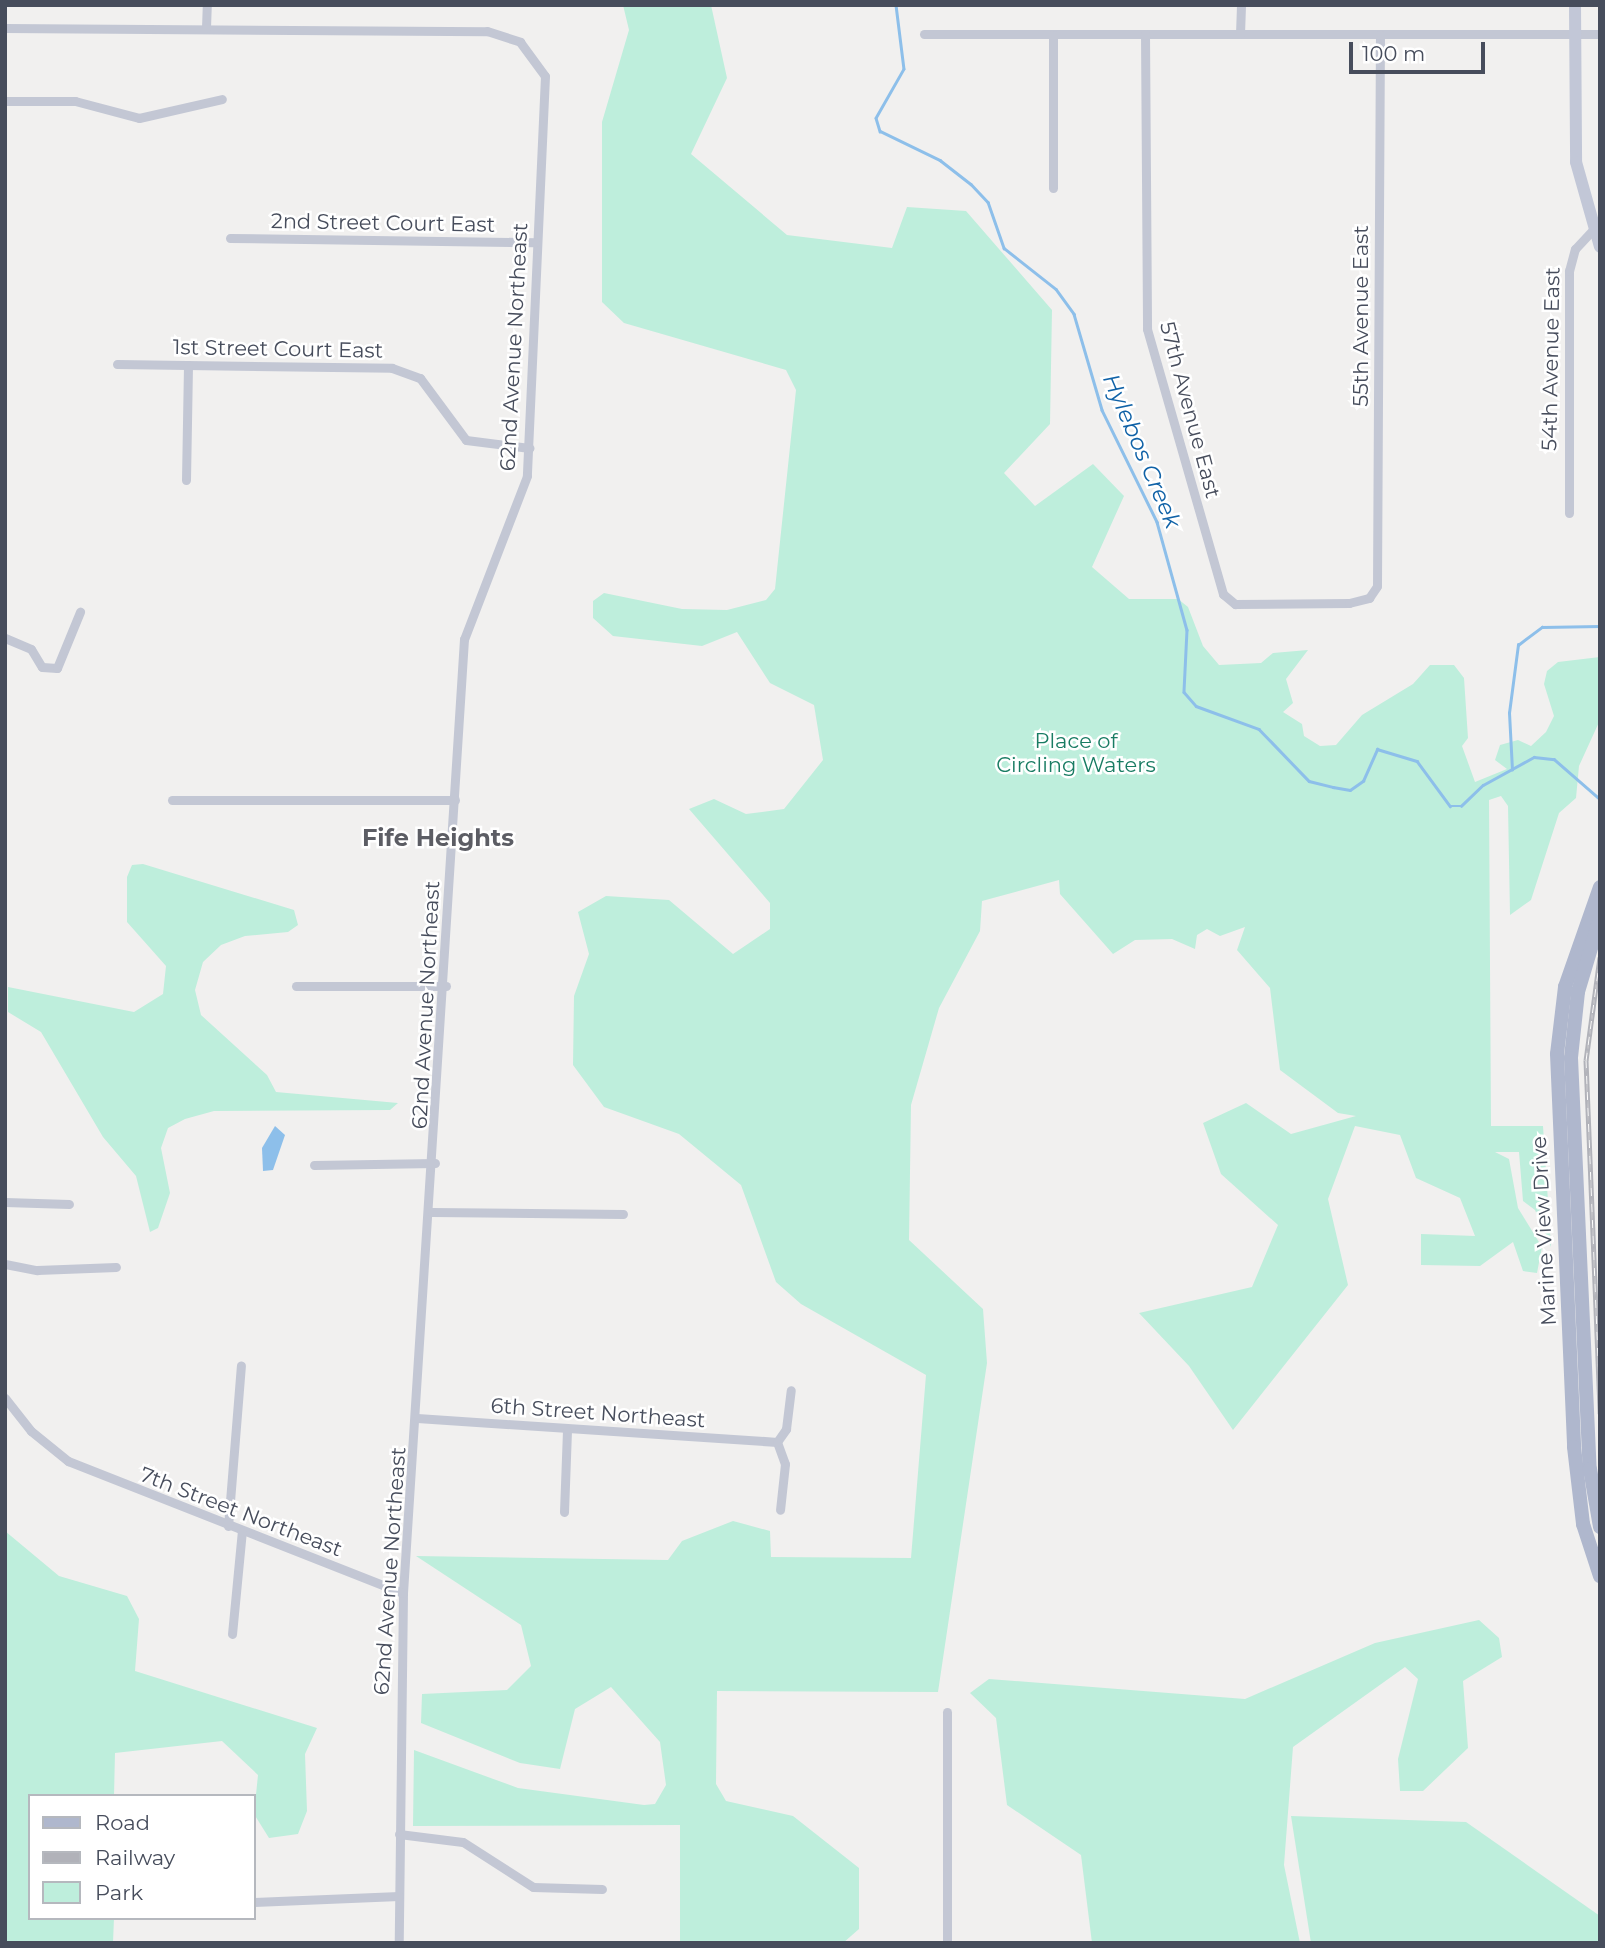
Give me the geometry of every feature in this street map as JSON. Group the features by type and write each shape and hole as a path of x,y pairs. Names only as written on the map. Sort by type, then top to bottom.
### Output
{"main road":[{"path":"1575,5 1574,145 1592,230 1600,247"},
{"name":"Marine View Drive","path":"1600,887 1565,987 1557,1054 1574,1447 1583,1524 1600,1576"},
{"name":"Marine View Drive","path":"1600,918 1578,992 1571,1058 1590,1469 1600,1527"}],"street":[{"path":"5,28 206,29 207,5"},
{"path":"1240,34 1241,5"},
{"name":"62nd Avenue Northeast","path":"206,29 461,29 504,34 526,47 545,76 548,101 535,242 529,448 519,508 464,639 432,1212 403,1593 399,1943"},
{"path":"924,34 1600,34"},
{"name":"57th Avenue East","path":"1145,34 1147,329 1223,594 1235,604 1349,603 1372,596"},
{"path":"1053,35 1053,188"},
{"name":"55th Avenue East","path":"1372,596 1378,561 1380,35"},
{"path":"5,102 75,100 139,118 222,99"},
{"name":"54th Avenue East","path":"1569,513 1569,271 1575,248 1592,230"},
{"name":"2nd Street Court East","path":"230,238 535,242"},
{"name":"1st Street Court East","path":"117,364 402,370 432,392 466,440 529,448"},
{"path":"186,480 188,365"},
{"path":"5,638 31,649 42,667 57,668 80,612"},
{"path":"172,800 455,800"},
{"path":"296,986 446,986"},
{"path":"314,1165 435,1163"},
{"path":"5,1202 69,1204"},
{"path":"432,1212 623,1214"},
{"path":"5,1264 37,1270 116,1267"},
{"path":"228,1526 241,1366"},
{"path":"780,1510 785,1464 777,1442 786,1429 790,1390"},
{"name":"7th Street Northeast","path":"5,1398 31,1431 68,1461 403,1593"},
{"name":"6th Street Northeast","path":"417,1419 567,1431 777,1442"},
{"path":"564,1511 567,1431"},
{"path":"232,1634 242,1531"},
{"path":"947,1712 947,1943"},
{"path":"399,1834 463,1842 533,1887 602,1889"},
{"path":"256,1902 399,1896"}],"green space":[{"name":"Place of Circling Waters","path":"623,5 711,5 727,78 691,154 787,235 892,248 907,207 966,211 1052,310 1050,424 1004,473 1035,506 1093,464 1124,496 1092,567 1129,599 1178,599 1188,607 1203,646 1219,665 1261,663 1273,653 1308,650 1286,679 1293,703 1283,712 1302,724 1304,736 1320,746 1336,745 1362,715 1413,684 1430,665 1454,665 1464,678 1468,738 1462,746 1475,782 1507,769 1495,760 1500,745 1518,740 1531,746 1546,732 1554,716 1544,684 1547,671 1558,662 1600,657 1600,720 1579,766 1576,798 1559,813 1531,900 1510,915 1508,806 1501,796 1489,800 1491,1126 1543,1126 1551,1247 1535,1210 1523,1201 1519,1152 1495,1152 1509,1159 1518,1208 1542,1247 1537,1273 1523,1271 1513,1242 1480,1266 1421,1265 1421,1234 1475,1236 1460,1198 1416,1178 1400,1135 1355,1126 1328,1199 1348,1285 1233,1430 1189,1366 1139,1313 1252,1287 1278,1225 1221,1174 1203,1123 1246,1103 1291,1134 1356,1116 1338,1113 1280,1070 1270,988 1237,950 1245,927 1220,936 1207,929 1197,935 1195,949 1172,939 1135,940 1113,954 1060,894 1059,880 982,901 980,931 939,1008 911,1105 909,1240 983,1309 987,1363 938,1692 717,1691 716,1784 726,1801 793,1816 859,1868 859,1929 843,1943 680,1943 680,1825 413,1826 414,1750 518,1788 644,1805 655,1804 666,1785 660,1742 611,1687 575,1709 560,1769 520,1763 421,1723 422,1694 507,1690 531,1666 521,1625 416,1556 668,1560 682,1541 733,1521 770,1531 771,1557 911,1558 926,1375 801,1304 776,1282 741,1185 679,1134 604,1107 573,1065 574,996 589,954 578,912 606,896 669,900 733,954 770,929 770,903 689,809 714,799 746,814 784,809 823,760 814,705 770,683 737,632 702,646 613,636 593,618 593,601 604,593 682,609 727,610 766,600 775,589 796,390 786,370 624,323 602,302 602,122 629,30"},
{"path":"143,864 294,910 298,925 288,932 245,936 221,945 203,962 195,990 201,1015 267,1075 276,1092 398,1103 390,1110 214,1111 185,1119 168,1128 161,1148 170,1193 158,1228 150,1232 136,1176 103,1137 41,1032 8,1012 8,987 134,1012 163,994 166,966 127,922 127,877 132,865"},
{"path":"5,1531 59,1576 127,1596 139,1619 135,1671 317,1728 305,1754 307,1811 298,1834 269,1838 256,1817 258,1775 222,1741 115,1753 114,1794 28,1794 28,1920 114,1920 113,1943 5,1943"},
{"path":"1479,1620 1499,1638 1502,1657 1463,1681 1468,1748 1423,1791 1400,1791 1398,1759 1418,1679 1405,1667 1293,1747 1284,1865 1300,1943 1092,1943 1081,1855 1007,1805 996,1718 970,1693 989,1679 1245,1699 1375,1643"},
{"path":"1291,1816 1466,1822 1600,1916 1600,1943 1311,1943"}],"water":[{"path":"275,1126 285,1135 273,1170 263,1171 262,1148"}],"waterway":[{"name":"Hylebos Creek","path":"896,5 904,69 876,118 880,131 940,160 971,184 988,202 1004,248 1056,289 1074,314 1102,410 1157,522 1187,630 1184,692 1196,706 1259,729 1309,781 1333,787 1350,790 1363,781 1377,749 1417,761 1450,806 1461,806 1483,785 1534,757 1554,759 1600,799"},
{"path":"1512,770 1509,713 1518,645 1542,627 1600,626"}],"railway":[{"path":"1600,957 1586,1060 1600,1414"}],"district":[{"name":"Fife Heights","path":"438,838"}]}
